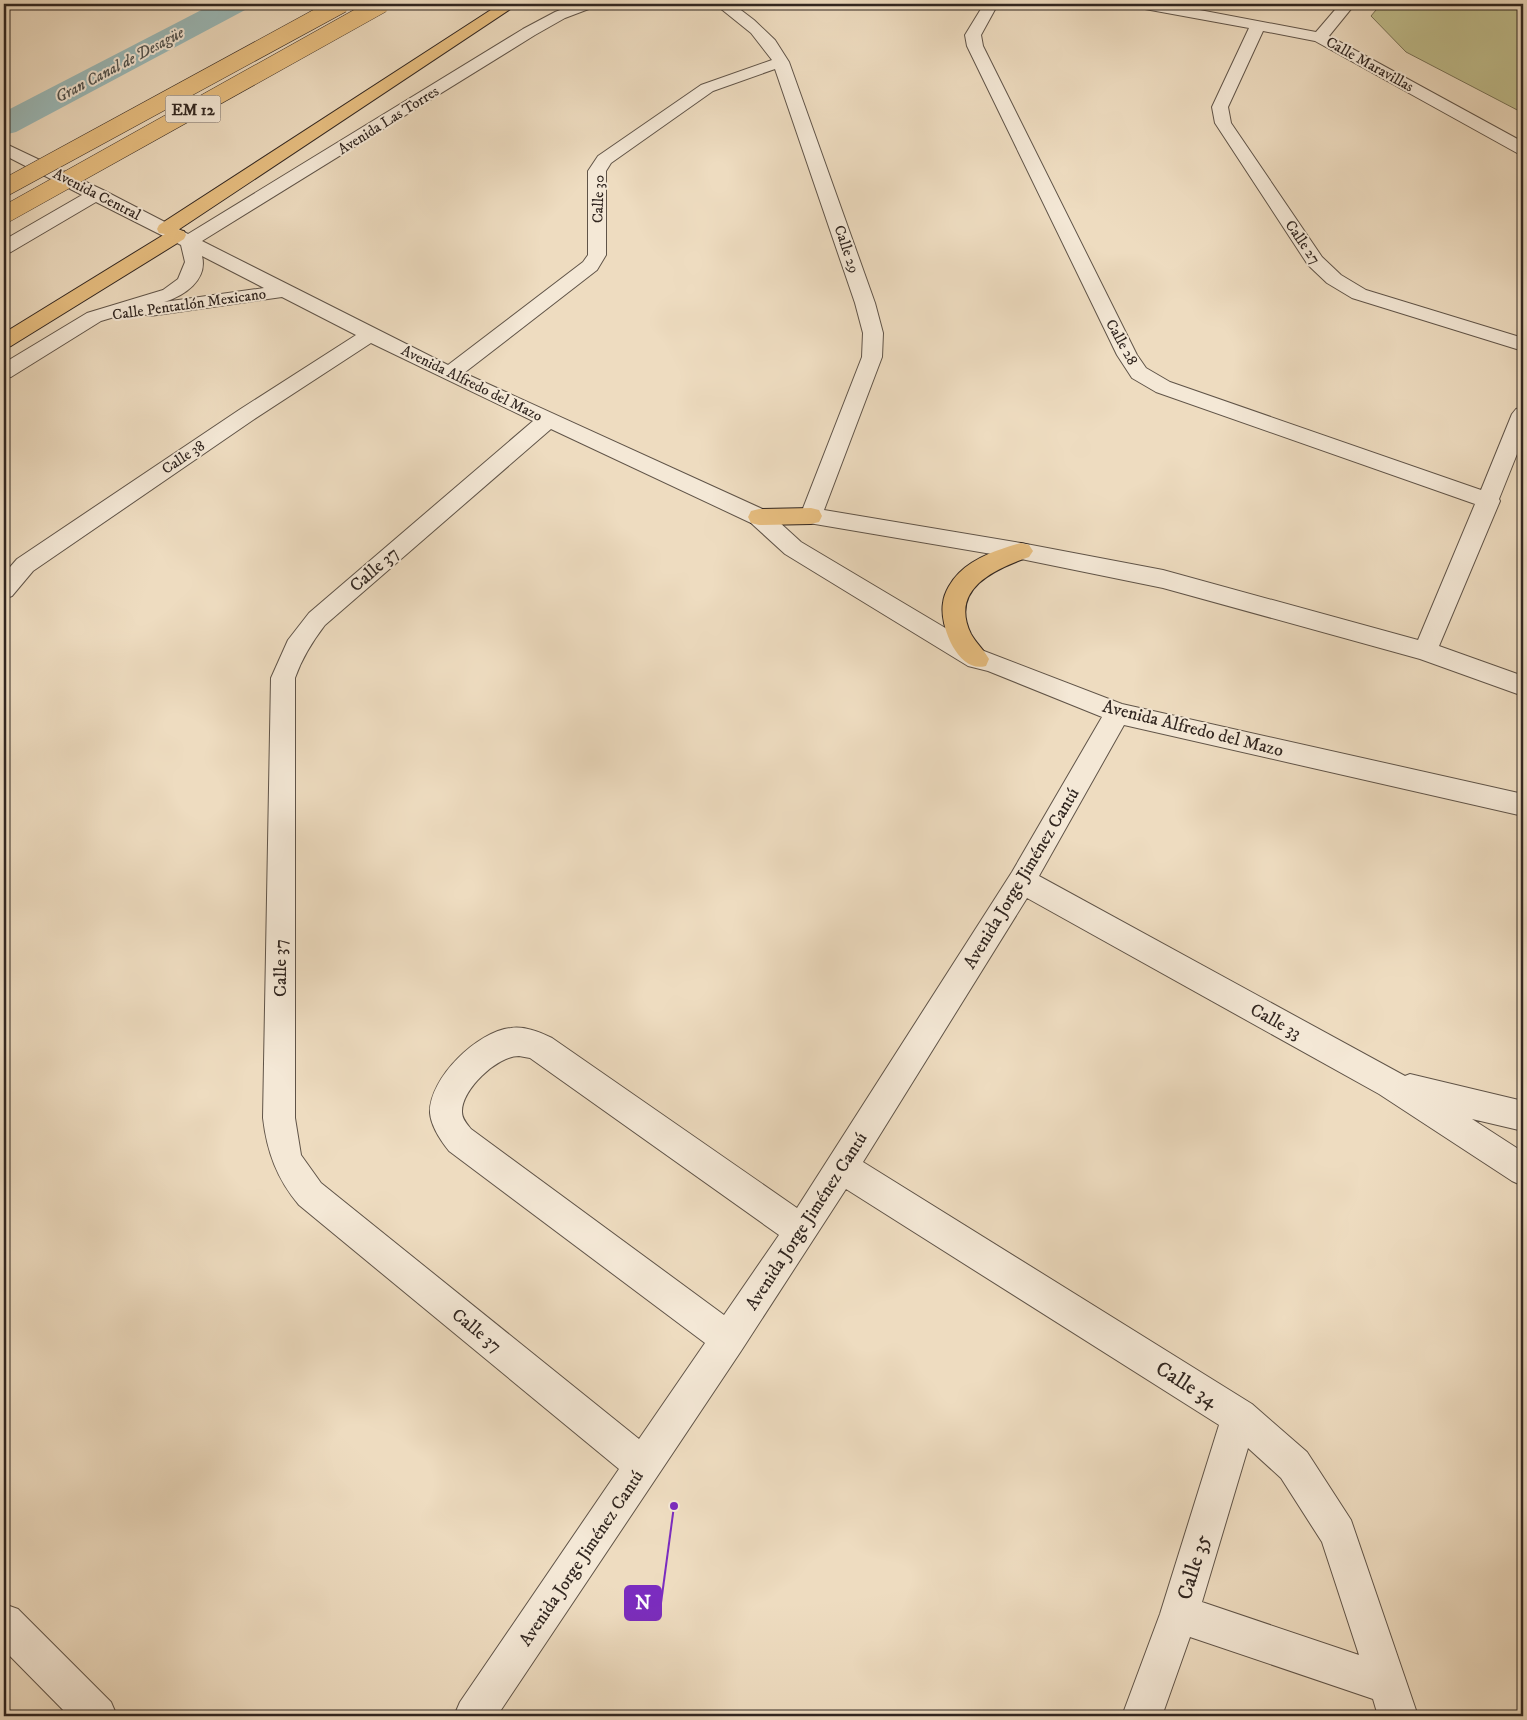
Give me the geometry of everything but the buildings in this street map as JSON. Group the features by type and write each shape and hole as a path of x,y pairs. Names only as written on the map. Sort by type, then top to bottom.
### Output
{"main road":[{"name":"EM 12","path":"4,188 342,4"},
{"name":"EM 12","path":"4,215 382,4"},
{"path":"4,342 177,235 510,4"},
{"name":"Avenida Alfredo del Mazo","path":"759,516 810,516"},
{"path":"977,659 959,633 953,611 957,591 979,567 1021,551"}],"street":[{"name":"Avenida Las Torres","path":"177,235 529,32 560,15 589,4"},
{"name":"Calle 29","path":"723,4 756,28 772,44 781,62 865,303 873,333 872,357 810,516"},
{"name":"Calle 28","path":"991,4 972,35 975,46 1127,355 1139,373 1163,388 1488,502"},
{"name":"Calle Maravillas","path":"1146,4 1320,36 1523,149"},
{"path":"1320,36 1348,4"},
{"name":"Calle 27","path":"1258,26 1220,108 1223,123 1315,261 1334,279 1359,294 1523,345"},
{"name":"Calle 30","path":"450,374 590,266 596,255 597,171 604,160 707,88 781,62"},
{"name":"Avenida Central","path":"4,148 177,235"},
{"path":"4,248 97,194"},
{"name":"Avenida Alfredo del Mazo","path":"177,235 283,291 450,374 759,516 793,548 977,659 993,663 1118,713 1523,805"},
{"name":"Calle Pentatlón Mexicano","path":"4,372 94,317 170,294 187,282 194,262 177,235"},
{"name":"Calle Pentatlón Mexicano","path":"94,317 197,305 283,291"},
{"name":"Calle 38","path":"4,590 25,565 246,415 371,334"},
{"path":"1425,650 1523,414"},
{"name":"Calle 37","path":"548,420 317,619 299,640 289,658 283,678 279,1108 281,1139 286,1160 296,1178 310,1194 643,1465"},
{"name":"Avenida Alfredo del Mazo","path":"810,516 1021,551 1163,579 1425,650 1523,686"},
{"name":"Avenida Jorge Jiménez Cantú","path":"474,1716 801,1231 1022,881 1118,713"},
{"name":"Calle 33","path":"1022,881 1390,1084 1523,1170"},
{"path":"729,1339 460,1140 450,1128 446,1111 450,1094 460,1079 496,1046 511,1042 527,1042 534,1045 801,1231"},
{"path":"1390,1084 1523,1116"},
{"name":"Calle 34","path":"841,1167 1239,1417 1294,1465 1338,1533 1392,1700"},
{"name":"Calle 35","path":"1142,1716 1179,1614 1239,1417"},
{"path":"1179,1614 1392,1700"},
{"path":"4,1623 97,1716"}],"shaded area":[{"path":"1381,4 1523,4 1523,113 1406,52 1371,16"}],"waterway":[{"name":"Gran Canal de Desagüe","path":"4,125 235,4"}],"place":[{"name":"N","path":"674,1506"}]}
